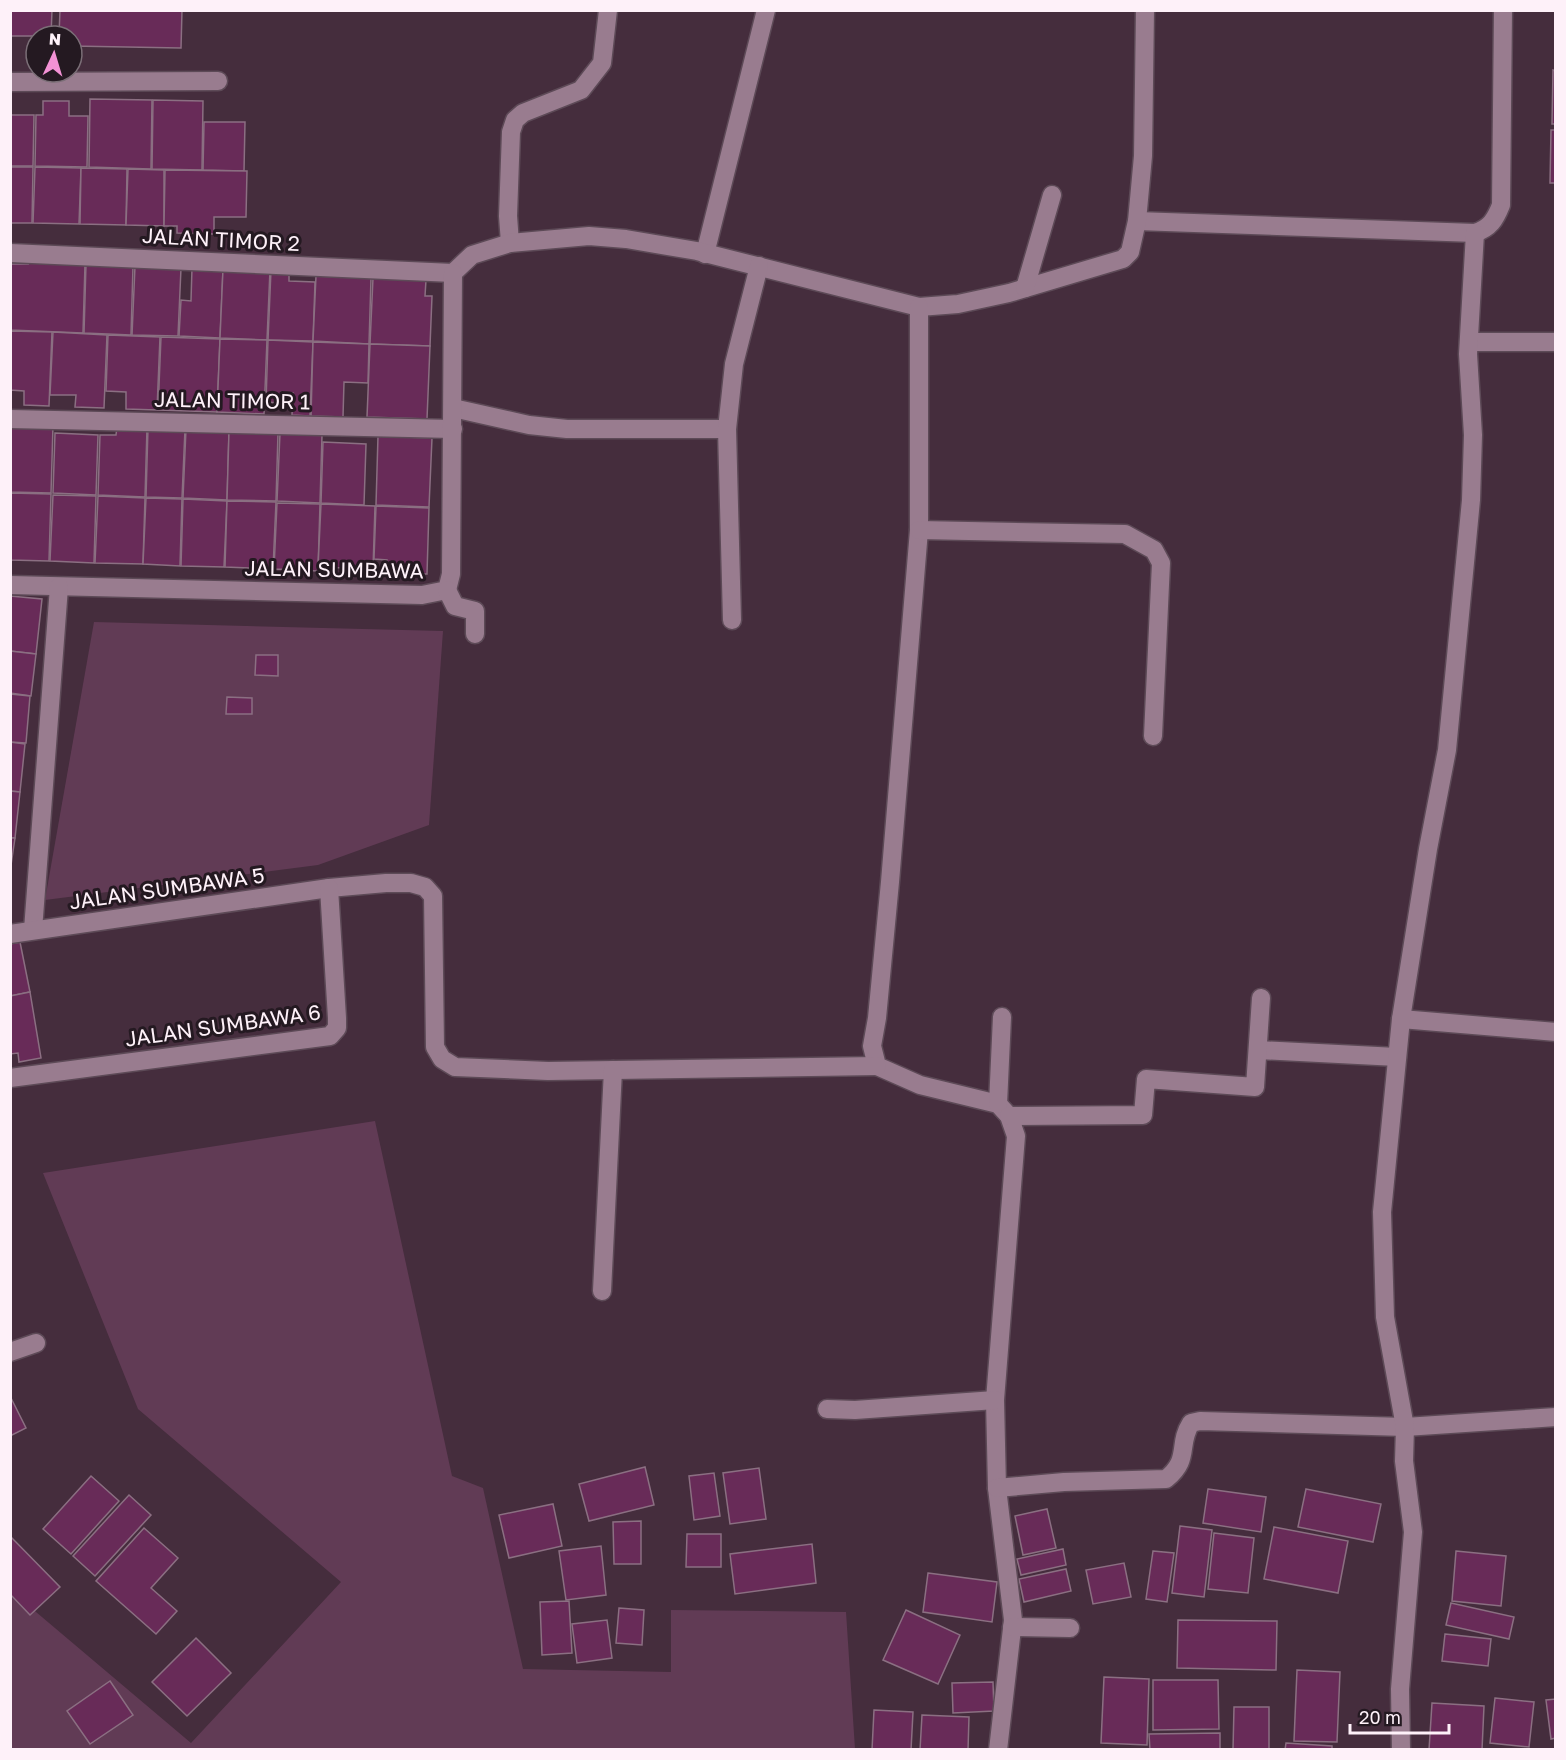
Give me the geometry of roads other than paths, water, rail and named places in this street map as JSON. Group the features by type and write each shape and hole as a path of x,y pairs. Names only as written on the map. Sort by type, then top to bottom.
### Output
{"street":[{"path":"510,243 508,216 511,132 515,120 523,114 581,90 602,63 608,10"},
{"path":"705,254 766,10"},
{"path":"453,273 472,255 510,243 589,236 626,239 705,254 919,306 958,304 1025,288 1123,259 1130,252 1137,221 1143,156 1145,10"},
{"path":"1137,221 1475,233 1485,230 1495,220 1501,205 1503,10"},
{"path":"10,82 218,81"},
{"path":"1025,288 1052,195"},
{"path":"1401,1749 1400,1689 1413,1532 1404,1461 1405,1427 1385,1317 1382,1212 1401,1019 1428,849 1447,750 1471,500 1473,435 1469,342 1475,233"},
{"name":"JALAN TIMOR 2","path":"10,253 453,273"},
{"path":"732,620 727,429 734,364 759,266"},
{"name":"JALAN SUMBAWA","path":"10,585 422,595 447,590 451,574 453,273"},
{"path":"877,1066 872,1046 877,1018 890,882 919,530 919,306"},
{"path":"1469,342 1556,342"},
{"path":"453,408 529,425 567,429 727,429"},
{"name":"JALAN TIMOR 1","path":"10,419 453,429"},
{"path":"919,530 1125,534 1154,550 1161,563 1153,736"},
{"path":"33,930 59,587"},
{"path":"447,590 455,606 475,611 475,634"},
{"name":"JALAN SUMBAWA 5","path":"10,934 329,888 411,883 425,887 434,896 435,1047 442,1059 455,1068 548,1071 613,1070"},
{"name":"JALAN SUMBAWA 6","path":"10,1078 330,1036 337,1028 337,1018 329,888"},
{"path":"602,1291 613,1070 877,1066 920,1085 1004,1110 1143,1114 1146,1079 1255,1087 1261,998"},
{"path":"998,1749 1013,1620 997,1488 995,1400 1016,1136 1004,1110 1002,1017"},
{"path":"1401,1019 1556,1032"},
{"path":"1258,1050 1397,1057"},
{"path":"10,1352 36,1343"},
{"path":"827,1409 855,1410 995,1400"},
{"path":"997,1488 1064,1482 1166,1479 1177,1470 1183,1455 1185,1432 1191,1423 1200,1421 1405,1427 1556,1417"},
{"path":"1012,1627 1070,1628"}]}
